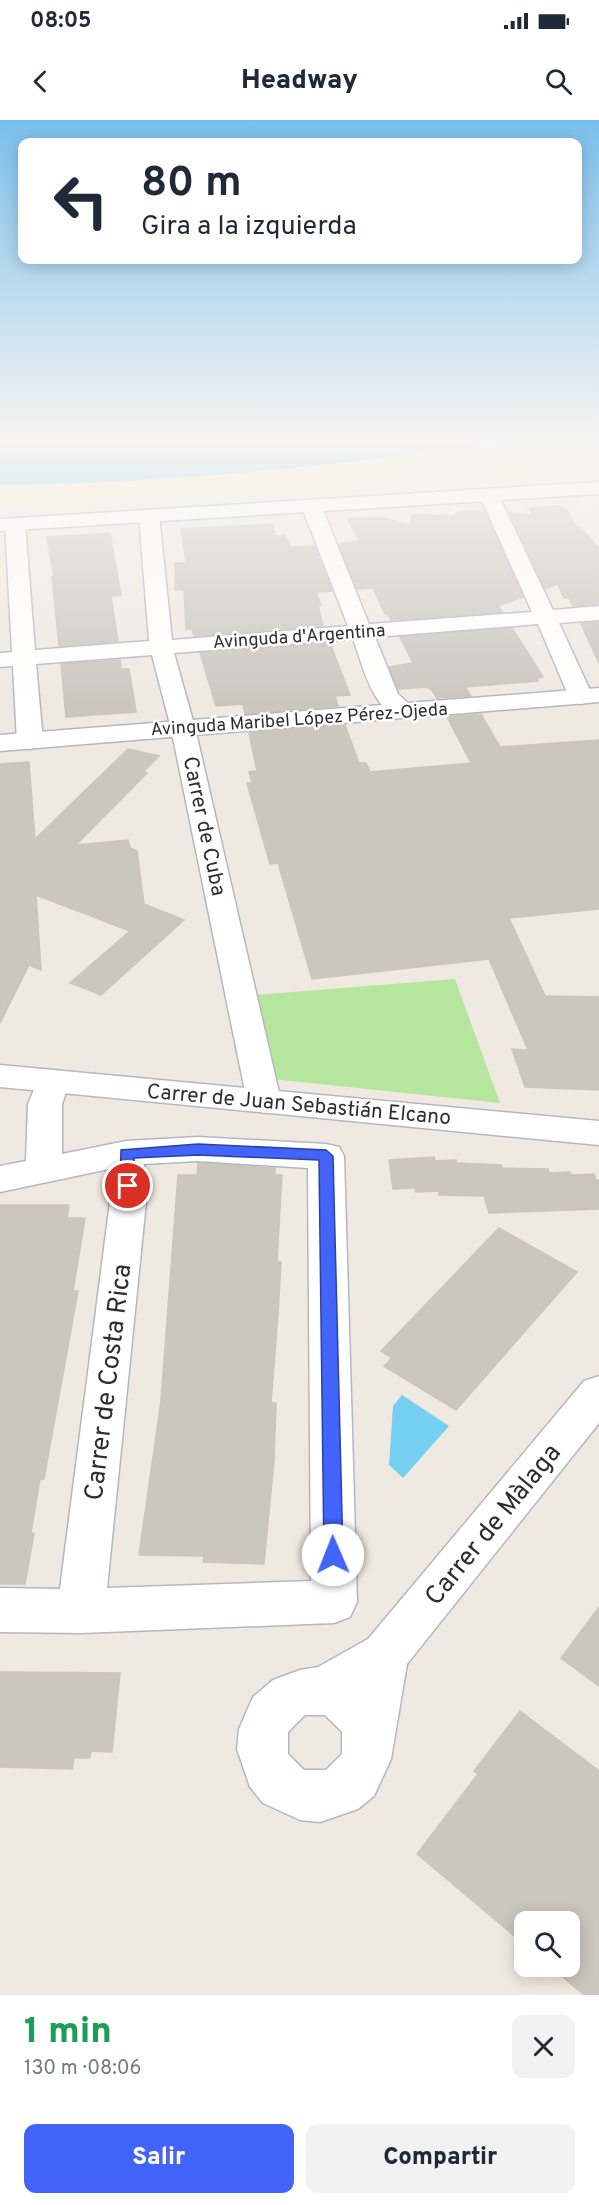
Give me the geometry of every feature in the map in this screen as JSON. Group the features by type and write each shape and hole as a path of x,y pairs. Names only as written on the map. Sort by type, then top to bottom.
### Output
{"street":[{"path":"9,530 24,658 30,741"},
{"name":"Carrer de Cuba","path":"150,530 161,646 183,728 264,1101"},
{"path":"321,530 387,697 405,711"},
{"path":"507,530 545,616 590,696"},
{"name":"Avinguda d'Argentina","path":"0,660 599,613"},
{"name":"Avinguda Maribel López Pérez-Ojeda","path":"0,743 590,696"},
{"name":"Carrer de Juan Sebastián Elcano","path":"0,1076 599,1133"},
{"path":"44,1171 45,1104 53,1081"},
{"path":"0,1179 126,1153 198,1149 326,1156 334,1602 81,1611 0,1610"},
{"name":"Carrer de Costa Rica","path":"81,1611 128,1202 126,1153"},
{"name":"Carrer de Màlaga","path":"323,1691 385,1655 599,1393"},
{"name":"Carrer de Màlaga","path":"369,1741 385,1655"},
{"path":"323,1691 345,1699 364,1719 369,1741 367,1761 355,1780 336,1794 310,1798 286,1790 270,1773 262,1750 264,1727 276,1707 297,1693 323,1691"}],"green space":[{"path":"455,979 500,1103 272,1079 255,995"}],"water":[{"path":"402,1395 449,1426 403,1478 389,1465 393,1406"}],"building":[{"path":"181,530 274,530 276,536 285,535 290,547 314,546 332,591 316,592 321,605 318,605 323,626 194,636 192,629 186,629 184,590 175,590 175,563 186,563"},
{"path":"353,530 493,530 523,597 498,606 502,612 391,620 388,614 385,614 373,588 357,589 339,544 359,541"},
{"path":"518,530 582,530 599,548 599,604 573,606 569,598 564,598 558,584 545,589"},
{"path":"110,533 121,595 111,596 118,641 59,646 52,577 54,576 47,537"},
{"path":"599,622 599,663 581,624"},
{"path":"512,628 543,677 537,678 538,681 465,687 471,696 437,698 431,689 426,687 398,689 389,667 413,663 400,637"},
{"path":"330,643 350,695 335,696 338,706 245,714 243,704 216,706 200,653"},
{"path":"120,660 121,669 129,669 136,712 66,717 61,664"},
{"path":"481,714 500,747 599,740 599,909 509,918 545,996 599,997 599,1090 525,1087 512,1049 528,1050 489,959 312,979 278,863 270,864 247,783 252,783 249,772 257,771 249,733 345,725 359,763 366,763 370,772 471,763 447,717"},
{"path":"128,749 159,756 143,772 147,773 76,845 128,840 130,848 137,851 144,904 184,920 101,995 70,983 130,931 36,895 41,970 29,965 0,1023 0,764 29,762 35,839"},
{"path":"434,1157 435,1161 456,1160 457,1163 501,1165 502,1168 548,1169 549,1173 570,1172 571,1175 594,1174 596,1180 599,1180 599,1209 489,1213 484,1196 439,1195 439,1191 416,1192 415,1188 393,1189 389,1160"},
{"path":"198,1163 275,1168 275,1175 282,1175 277,1262 281,1262 271,1403 276,1403 274,1460 264,1564 203,1562 204,1556 139,1555 161,1401 178,1175 197,1175"},
{"path":"0,1205 69,1205 67,1218 85,1218 73,1291 78,1291 44,1479 40,1479 25,1584 0,1584"},
{"path":"499,1228 577,1272 456,1410 384,1366 392,1358 381,1351"},
{"path":"599,1607 599,1686 561,1658"},
{"path":"0,1672 120,1673 112,1752 91,1751 90,1758 74,1758 72,1769 0,1767"},
{"path":"520,1711 599,1771 599,1995 584,1995 563,1977 580,1977 580,1911 514,1911 514,1936 417,1854 478,1774 474,1771"}],"route":[{"path":"128,1186 126,1153 198,1149 326,1156 333,1555"}]}
